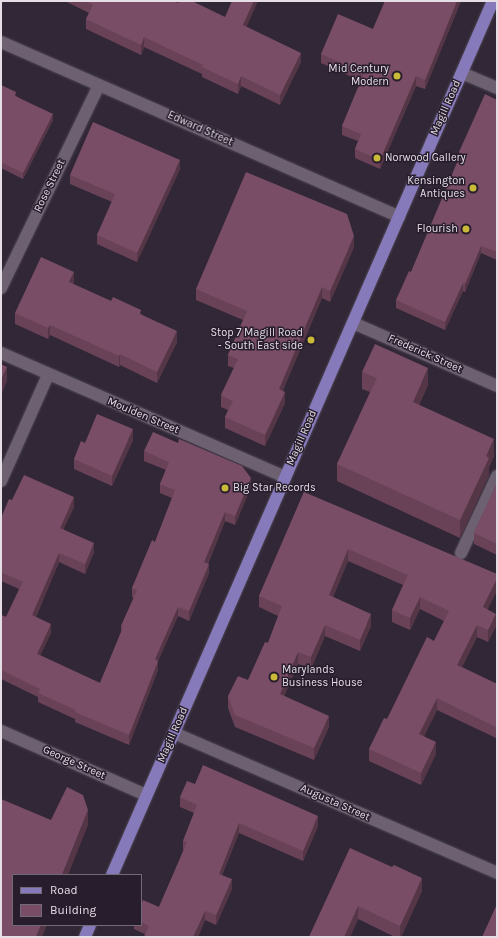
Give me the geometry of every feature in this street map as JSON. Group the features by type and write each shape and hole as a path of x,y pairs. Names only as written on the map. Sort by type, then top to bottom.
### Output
{"main road":[{"name":"Magill Road","path":"112,874 493,1"},
{"path":"84,937 90,926"}],"street":[{"name":"Edward Street","path":"1,42 399,217"},
{"path":"462,73 497,88"},
{"name":"Rose Street","path":"1,288 99,85"},
{"name":"Frederick Street","path":"353,323 497,386"},
{"name":"Moulden Street","path":"1,353 285,477"},
{"path":"1,481 48,374"},
{"path":"461,553 497,476"},
{"name":"George Street","path":"1,731 146,795"},
{"name":"Augusta Street","path":"174,733 497,873"}],"building":[{"path":"85,1 173,1 178,3 179,1 192,1 225,17 232,1 254,1 243,25 301,53 280,95 241,76 238,84 202,67 203,65 144,37 141,45 86,19 93,5"},
{"path":"385,1 457,1 425,80 416,76 380,160 355,149 361,134 342,126 364,73 321,54 338,14 373,29"},
{"path":"1,85 16,92 15,96 53,114 23,173 1,162"},
{"path":"485,94 497,100 497,252 481,246 465,284 463,283 445,322 396,300 409,271 411,272 461,153 459,152"},
{"path":"93,122 180,160 137,253 97,235 115,194 70,175"},
{"path":"246,172 347,214 354,236 330,291 322,287 279,389 285,392 265,435 225,417 233,401 221,395 238,359 228,355 247,311 196,289"},
{"path":"41,257 74,272 69,282 111,301 113,297 141,310 140,314 177,331 157,372 120,354 119,356 50,325 48,328 15,313"},
{"path":"375,344 428,368 413,402 494,439 486,456 489,458 460,520 337,464 377,378 362,372"},
{"path":"1,364 7,367 1,380"},
{"path":"97,414 133,429 112,476 74,459 81,441 85,443"},
{"path":"153,432 178,443 179,439 242,466 251,478 235,516 225,512 204,562 209,564 189,611 178,607 155,659 158,661 129,735 75,712 76,710 38,693 40,689 1,670 1,615 6,617 23,582 1,572 1,518 9,499 12,500 24,475 74,497 60,528 94,543 85,564 59,553 32,615 51,624 37,654 100,683 123,627 121,626 137,590 132,588 152,540 155,542 175,490 160,484 169,462 144,451"},
{"path":"497,483 497,544 474,533"},
{"path":"304,492 497,574 497,579 483,607 496,614 488,630 477,625 457,665 497,684 496,727 437,698 419,734 436,742 421,773 369,749 384,718 387,719 427,637 434,641 449,611 420,597 410,618 392,610 408,575 348,549 329,595 371,614 360,640 325,625 311,657 298,652 280,694 329,716 314,748 235,715 228,696 238,676 248,680 265,642 268,643 282,606 259,596"},
{"path":"203,765 318,816 303,851 239,823 219,874 232,879 216,915 205,911 193,937 144,937 149,926 142,922 142,902 143,900 159,907 187,842 183,841 197,805 180,797 187,781 195,784"},
{"path":"67,787 83,795 88,810 62,874 12,874 12,926 41,926 36,937 1,937 1,799 51,820"},
{"path":"350,848 392,867 394,865 422,878 400,926 358,906 344,937 309,937"},
{"path":"497,904 497,937 482,937"}],"place":[{"name":"Mid Century Modern","path":"397,76"},
{"name":"Norwood Gallery","path":"377,158"},
{"name":"Kensington Antiques","path":"473,188"},
{"name":"Flourish","path":"466,229"},
{"name":"Stop 7 Magill Road - South East side","path":"311,340"},
{"name":"Big Star Records","path":"225,488"},
{"name":"Marylands Business House","path":"274,677"}]}
